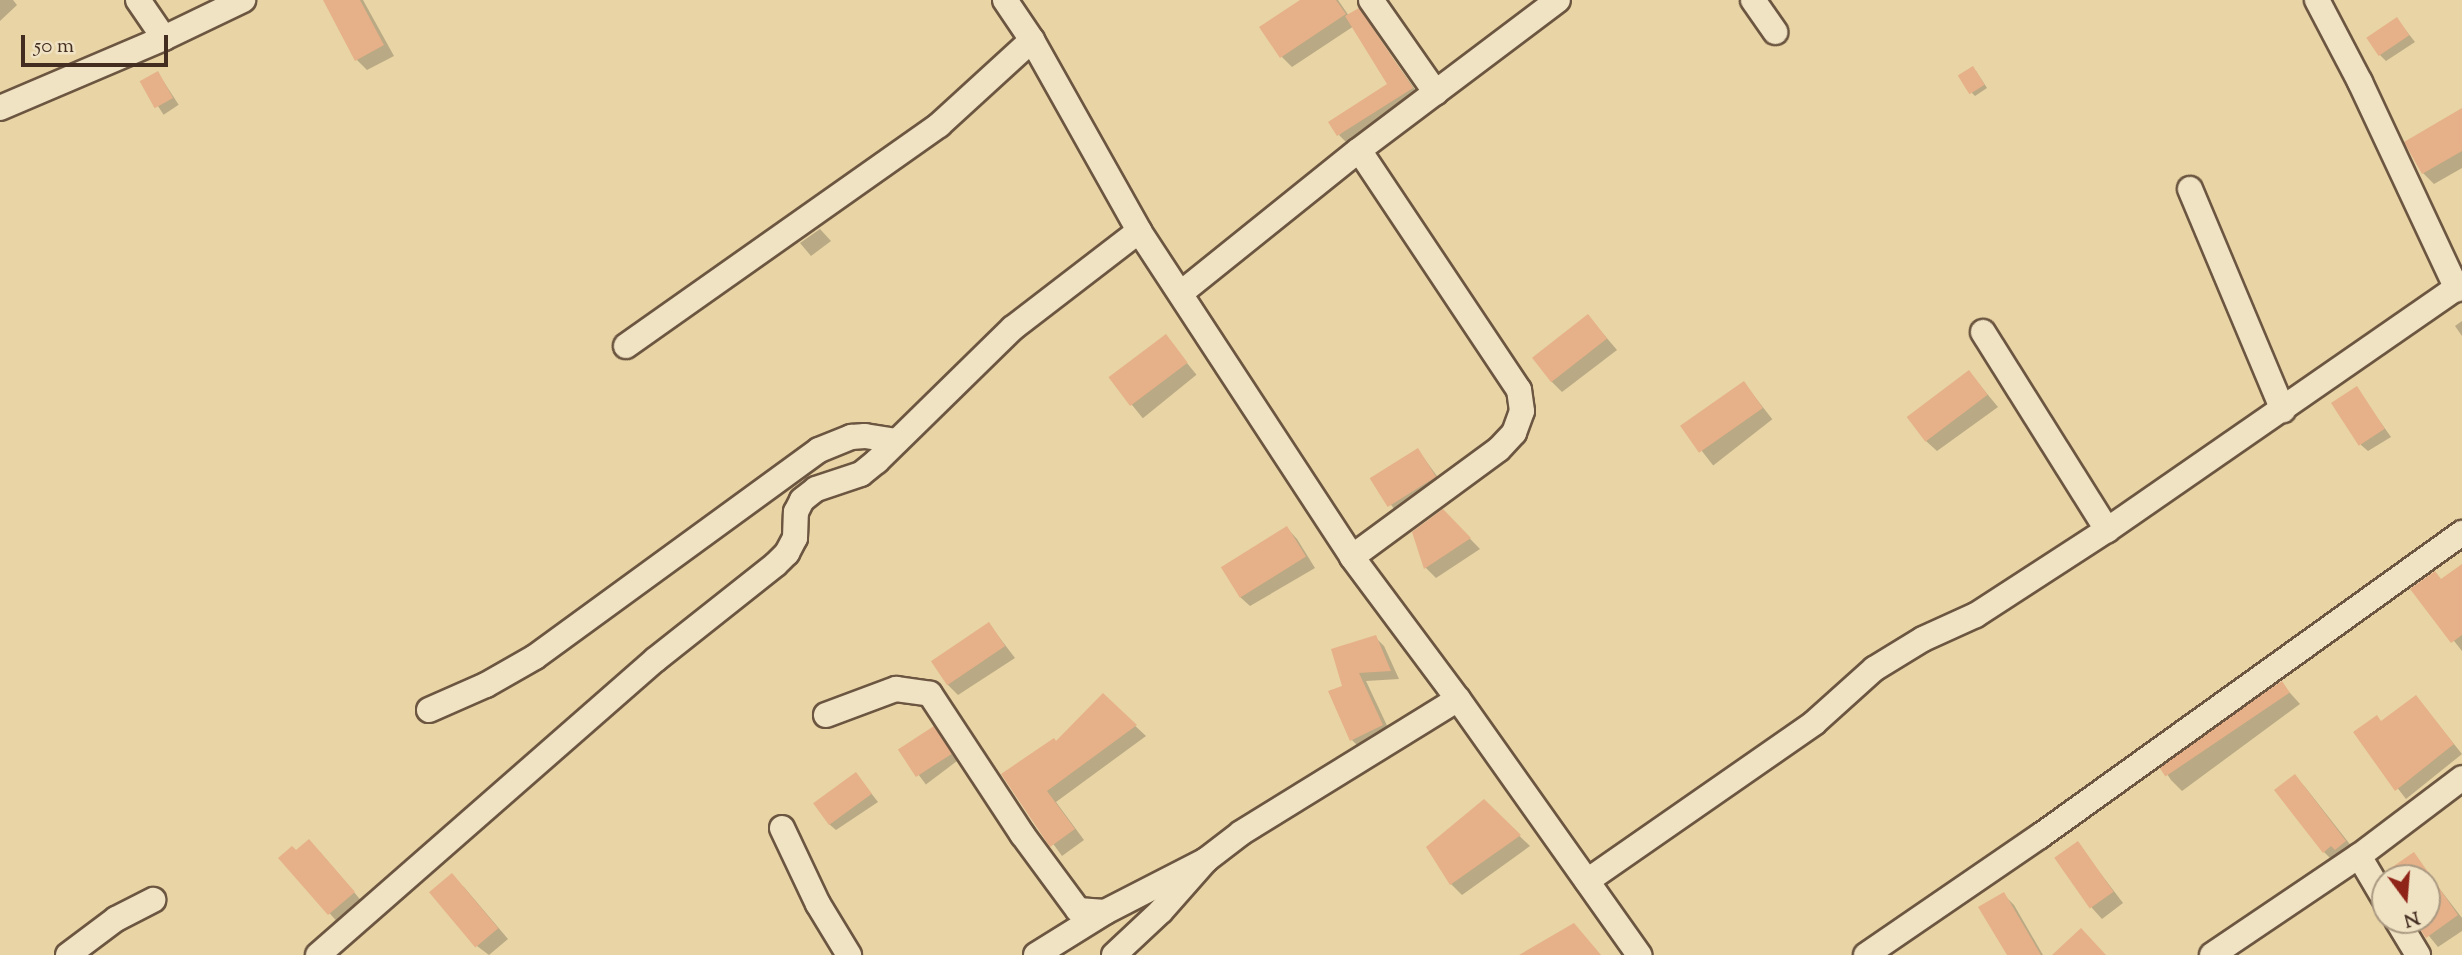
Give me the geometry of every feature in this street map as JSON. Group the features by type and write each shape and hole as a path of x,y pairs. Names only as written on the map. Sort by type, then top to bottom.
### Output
{"street":[{"path":"138,0 164,38"},
{"path":"0,108 164,38 243,0"},
{"path":"1005,0 1032,40 1139,231 1352,557 1458,699 1639,955"},
{"path":"1371,0 1436,93"},
{"path":"1181,293 1359,150 1558,0"},
{"path":"1753,0 1775,32"},
{"path":"1587,881 1814,723 1874,669 1923,639 1976,615 2107,530 2459,286 2317,0"},
{"path":"626,346 939,125 1032,40"},
{"path":"1352,557 1499,449 1514,433 1522,411 1519,390 1359,150"},
{"path":"2190,189 2283,410"},
{"path":"318,955 655,660 776,564 787,553 795,538 796,512 802,500 816,489 861,474 1013,328 1139,231"},
{"path":"1983,332 2107,530"},
{"path":"429,710 486,685 535,657 819,450 851,437 865,436 897,442"},
{"path":"1866,955 2051,828 2462,533"},
{"path":"826,715 897,689 930,694 1053,880 1078,910 1105,912"},
{"path":"1036,955 1105,912 1206,860 1241,833 1458,699"},
{"path":"2212,955 2359,856 2462,778"},
{"path":"782,828 818,904 849,955"},
{"path":"2359,856 2371,876"},
{"path":"1114,955 1161,911 1206,860"},
{"path":"68,955 116,919 153,900"},
{"path":"2405,934 2418,955"}],"building":[{"path":"323,0 360,0 384,45 355,61"},
{"path":"1300,0 1336,0 1346,14 1280,58 1259,27"},
{"path":"1359,8 1413,88 1337,136 1328,122 1387,84 1345,16"},
{"path":"2397,17 2409,35 2379,56 2366,38"},
{"path":"1973,66 1985,85 1969,94 1958,76"},
{"path":"158,71 173,98 155,108 140,81"},
{"path":"2462,108 2462,151 2422,174 2404,142"},
{"path":"1588,314 1607,338 1551,382 1532,358"},
{"path":"1166,334 1188,363 1130,406 1108,377"},
{"path":"1969,370 1988,395 1925,442 1907,417"},
{"path":"1744,381 1763,408 1699,453 1680,426"},
{"path":"2357,386 2385,429 2359,446 2331,403"},
{"path":"1418,448 1436,477 1388,507 1370,478"},
{"path":"1443,509 1471,538 1424,569 1412,532"},
{"path":"1287,526 1306,557 1240,598 1221,567"},
{"path":"2462,564 2462,635 2451,643 2410,589 2435,571 2441,579"},
{"path":"989,622 1005,646 947,685 931,661"},
{"path":"1376,635 1391,671 1359,673 1383,725 1350,741 1328,691 1342,686 1331,649"},
{"path":"2282,681 2290,693 2165,776 2158,765"},
{"path":"1103,693 1137,725 1047,791 1075,829 1050,847 1001,774 1054,738 1056,741"},
{"path":"2416,695 2454,744 2395,791 2353,732 2377,715 2381,721"},
{"path":"934,726 952,754 916,777 898,749"},
{"path":"856,772 872,794 829,825 813,803"},
{"path":"2295,774 2346,841 2335,850 2331,846 2323,853 2274,790"},
{"path":"1484,799 1521,835 1450,885 1426,847"},
{"path":"309,839 355,892 328,915 278,858 292,846 296,850"},
{"path":"2078,841 2114,892 2090,908 2054,858"},
{"path":"2414,852 2422,864 2397,864"},
{"path":"452,873 498,928 475,947 429,892"},
{"path":"2441,891 2458,915 2441,927"},
{"path":"2004,892 2041,955 2007,955 1978,907"},
{"path":"1574,923 1601,955 1519,955"},
{"path":"2081,928 2106,955 2052,955"}]}
